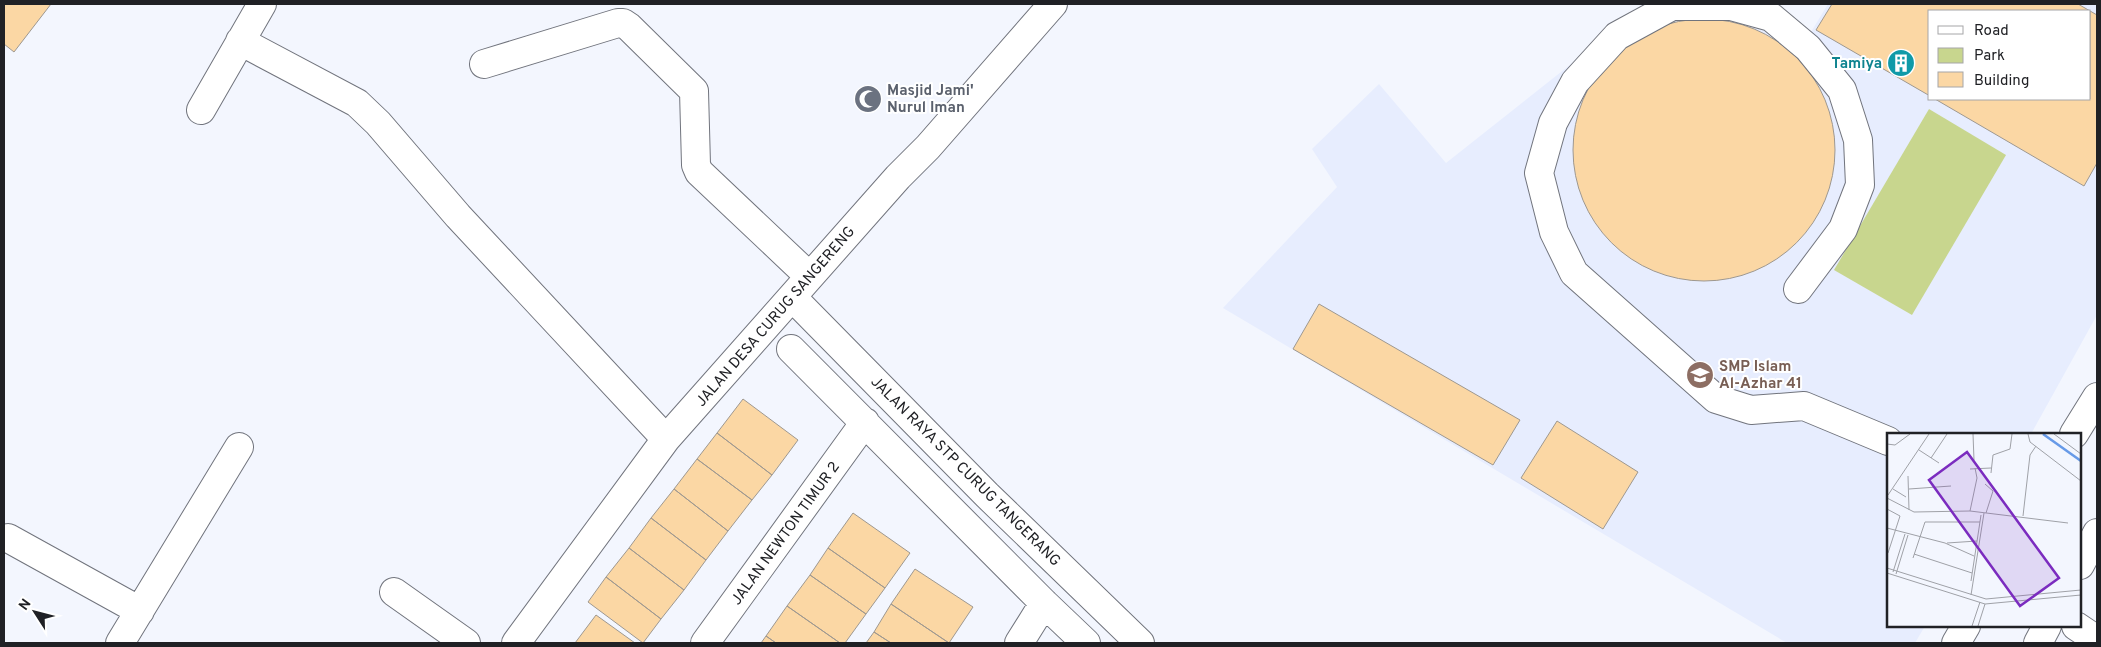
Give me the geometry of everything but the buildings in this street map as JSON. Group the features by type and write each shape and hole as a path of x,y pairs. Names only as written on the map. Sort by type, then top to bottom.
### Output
{"street":[{"path":"201,110 262,4"},
{"name":"JALAN DESA CURUG SANGERENG","path":"516,643 666,440 793,298 809,276 898,177 928,147 1053,4"},
{"path":"1798,289 1843,229 1860,185 1858,140 1842,90 1808,48 1771,17 1731,6 1672,6 1617,36 1575,82 1553,123 1539,173 1554,232 1574,273 1716,399 1751,410 1804,406 1887,441"},
{"path":"484,64 623,23 694,91 696,166 700,172 809,276"},
{"path":"240,41 358,103 378,123 458,216 666,440"},
{"name":"JALAN RAYA STP CURUG TANGERANG","path":"793,298 987,494 1140,643"},
{"path":"791,349 1044,604 1086,643"},
{"path":"2075,433 2097,397"},
{"name":"JALAN NEWTON TIMUR 2","path":"705,643 865,422"},
{"path":"120,643 239,448"},
{"path":"2081,563 2097,533"},
{"path":"8,538 140,611"},
{"path":"394,592 466,643"},
{"path":"1019,643 1044,604"},
{"path":"1956,643 1965,627"},
{"path":"2038,643 2046,627"},
{"path":"2078,627 2097,640"}],"shaded area":[{"name":"SMP Islam Al-Azhar 41","path":"1647,4 1771,4 1811,32 1828,4 2097,4 2097,315 2032,433 1887,433 1887,627 1924,627 1915,643 1787,643 1223,308 1337,187 1312,149 1379,84 1446,163"}],"green space":[{"path":"1929,109 2006,155 1912,315 1834,270"}],"place":[{"name":"Tamiya","path":"1901,63"},
{"name":"Masjid Jami' Nurul Iman","path":"868,99"},
{"name":"SMP Islam Al-Azhar 41","path":"1700,375"}]}
